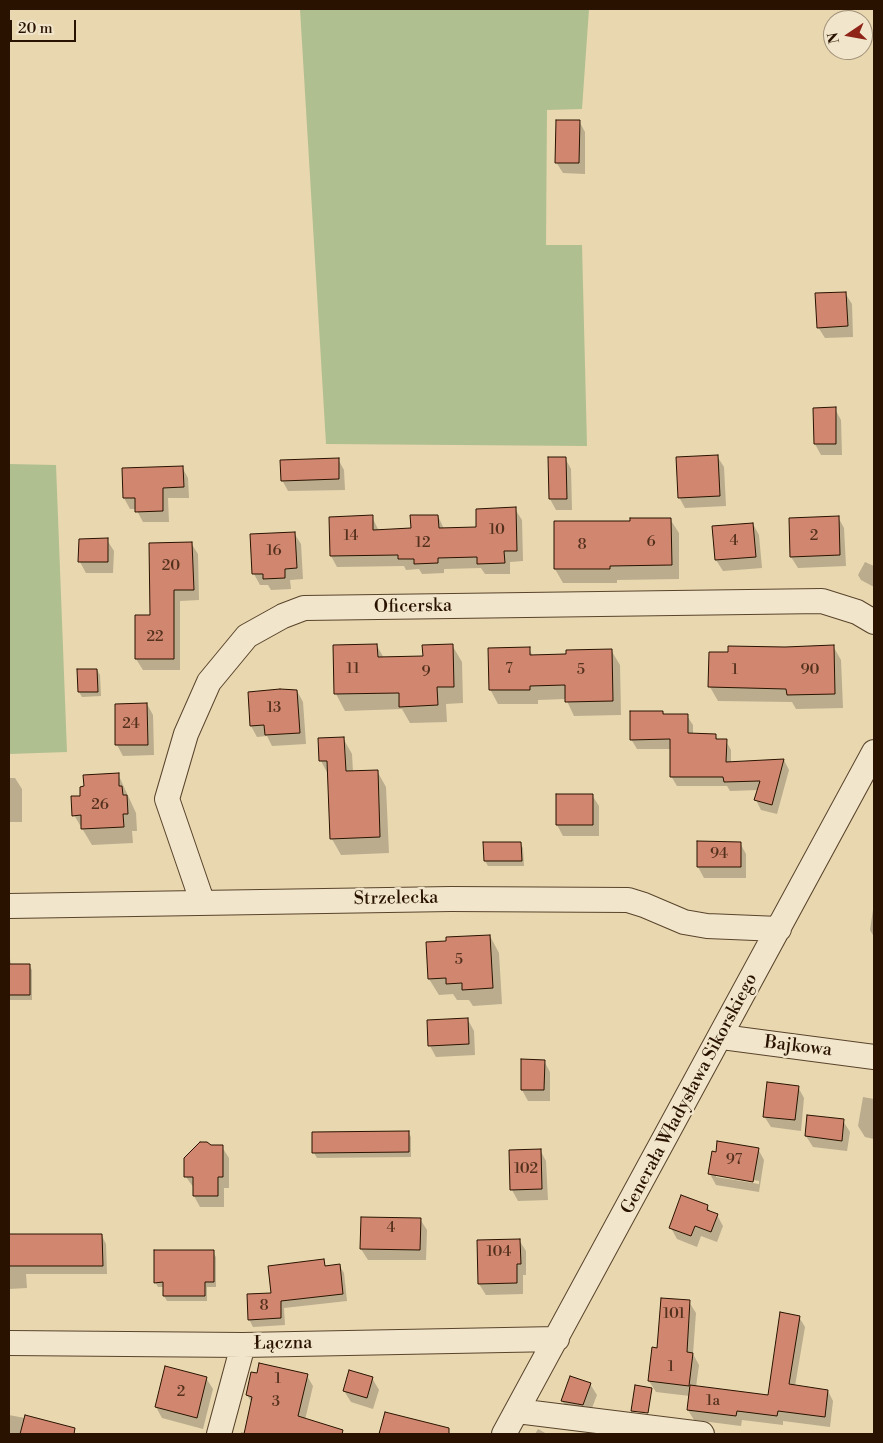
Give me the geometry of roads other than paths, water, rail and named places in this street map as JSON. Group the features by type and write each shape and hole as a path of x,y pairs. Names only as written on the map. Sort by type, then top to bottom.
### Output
{"street":[{"name":"Oficerska","path":"202,902 167,799 186,734 209,682 247,636 283,616 304,608 822,601 857,612 874,622"},
{"name":"Generała Władysława Sikorskiego","path":"504,1434 722,1037 874,752"},
{"name":"Strzelecka","path":"9,906 451,899 628,900 644,904 684,922 707,926 779,929"},
{"name":"Bajkowa","path":"722,1037 874,1057"},
{"name":"Łączna","path":"9,1343 243,1345 557,1339"},
{"path":"219,1434 243,1345"},
{"path":"517,1411 702,1434"}]}
